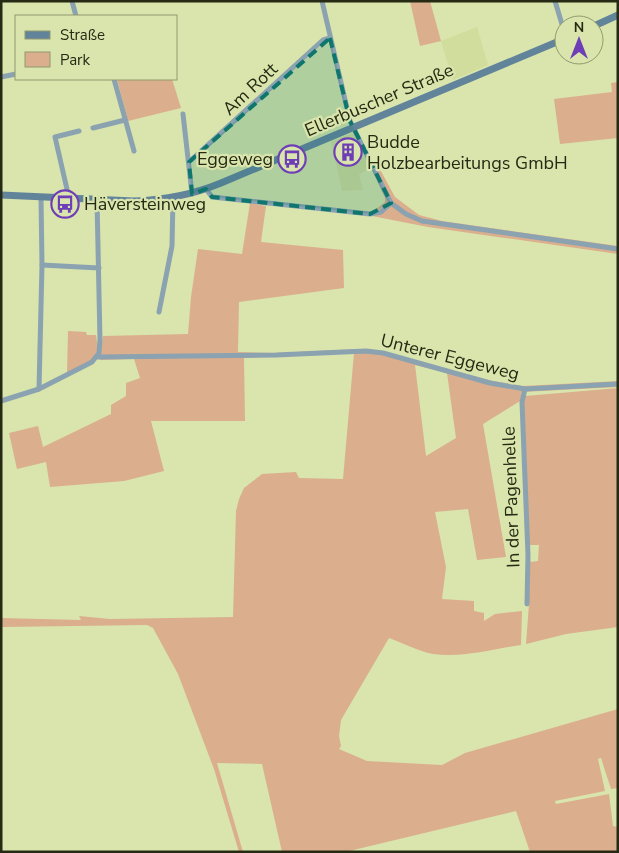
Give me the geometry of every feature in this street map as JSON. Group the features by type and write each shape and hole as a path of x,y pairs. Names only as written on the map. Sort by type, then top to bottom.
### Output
{"main road":[{"path":"604,21 618,15"},
{"name":"Ellerbuscher Straße","path":"1,195 134,201 173,198 192,194 554,43"}],"street":[{"path":"72,1 76,15"},
{"path":"322,1 350,120 391,203 406,214 422,221 618,249"},
{"path":"555,1 559,15"},
{"name":"Am Rott","path":"189,162 322,40 330,38"},
{"path":"1,77 15,74"},
{"path":"114,80 134,151"},
{"path":"182,114 192,194"},
{"path":"93,128 125,120"},
{"path":"69,198 54,137 79,131"},
{"path":"206,189 212,197 370,214 381,212 391,203"},
{"path":"39,389 42,264 41,197"},
{"path":"159,312 172,246 173,198"},
{"path":"1,401 39,389 92,362 98,357 100,340 97,200"},
{"path":"42,264 99,268"},
{"name":"Unterer Eggeweg","path":"98,357 276,355 366,350 490,383 525,390 618,384"},
{"name":"In der Pagenhelle","path":"525,390 522,402 528,555 526,604"}],"highlighted area":[{"path":"330,38 350,121 391,203 370,214 212,197 206,189 192,194 189,162"}],"shaded area":[{"path":"477,27 488,65 453,80 441,41"},
{"path":"354,133 372,168 359,174 363,190 342,191 331,141"}],"green space":[{"path":"410,1 430,1 441,41 420,46"},
{"path":"117,80 172,80 181,108 128,121"},
{"path":"618,82 618,138 560,144 554,99 612,92 611,83"},
{"path":"375,160 395,197 419,215 442,221 618,246 618,254 428,227 372,216 375,210 385,202 385,198 369,163"},
{"path":"250,203 266,206 261,242 343,250 344,288 239,302 238,352 276,353 370,349 493,381 523,386 618,381 618,387 522,392 520,401 483,424 506,557 477,560 468,509 435,512 446,567 442,599 474,601 474,611 484,613 484,621 495,614 522,611 521,645 466,654 444,655 422,651 389,638 341,720 339,736 341,746 339,749 367,761 442,765 465,753 618,709 618,788 611,789 601,758 598,759 605,791 555,801 556,804 609,794 613,826 618,827 618,852 530,852 516,811 345,852 282,852 262,764 217,763 243,852 239,852 214,769 178,674 153,628 147,625 1,627 1,618 81,620 79,616 110,619 233,617 236,511 244,488 262,474 296,472 299,478 343,479 354,353 244,358 245,421 151,421 164,471 124,481 50,487 46,462 17,469 9,433 38,426 43,447 111,414 111,405 126,396 126,383 140,378 134,359 100,360 103,336 188,334 198,249 242,254","holes":["415,365 447,373 456,438 426,456"]},
{"path":"68,331 86,332 87,335 96,335 98,349 94,359 67,373"},
{"path":"618,388 618,627 566,634 526,644 529,604 529,562 538,561 539,545 529,545 523,405 525,396"}],"place":[{"name":"Budde Holzbearbeitungs GmbH","path":"348,152"},
{"name":"Eggeweg","path":"292,159"},
{"name":"Häversteinweg","path":"65,204"}]}
